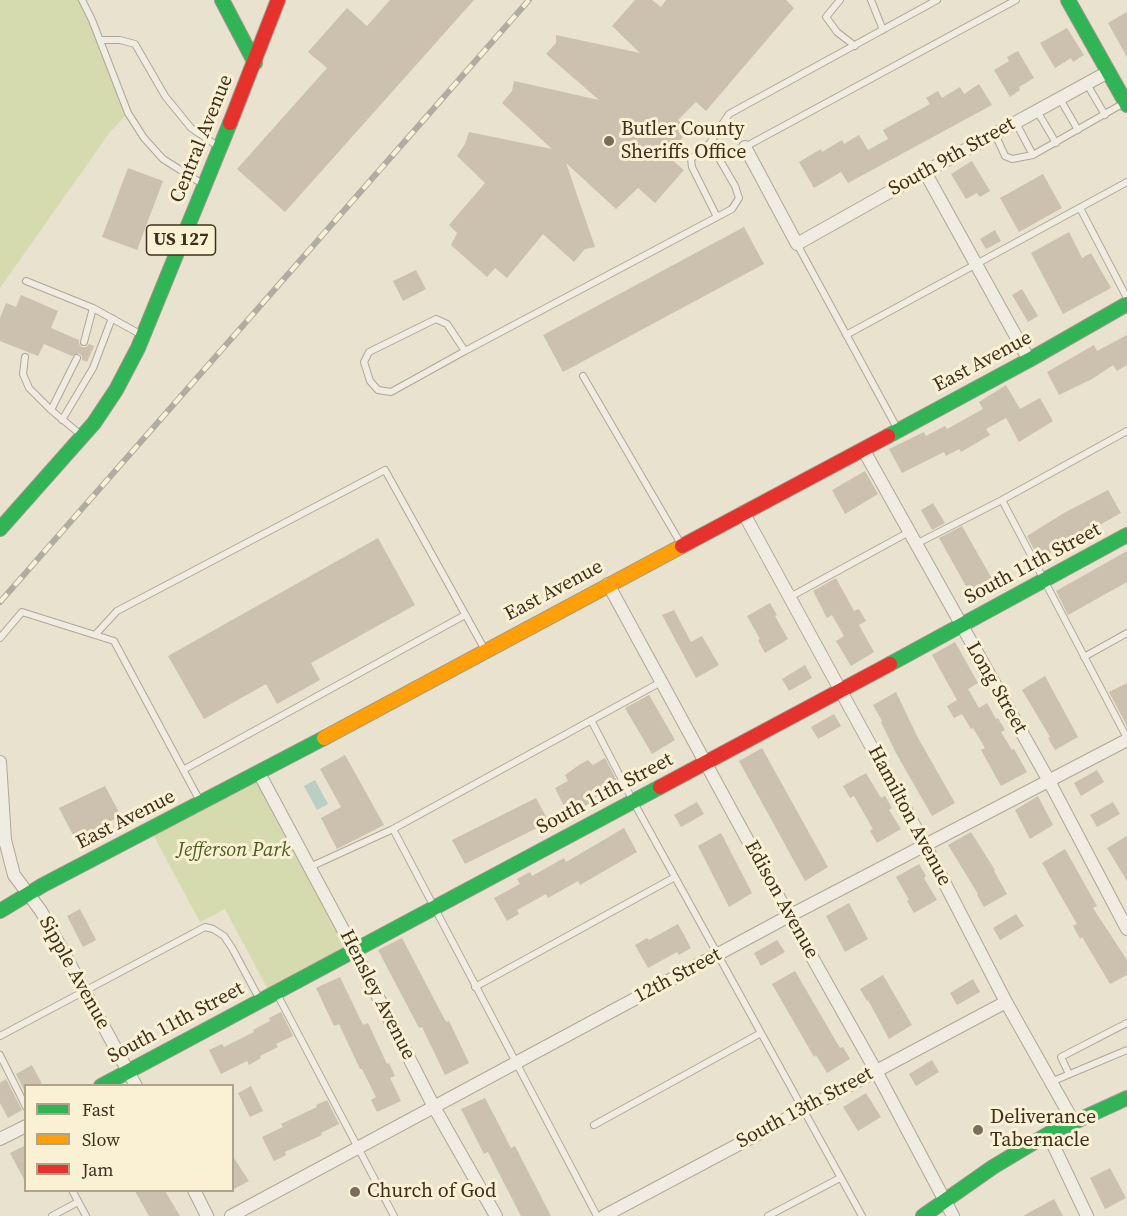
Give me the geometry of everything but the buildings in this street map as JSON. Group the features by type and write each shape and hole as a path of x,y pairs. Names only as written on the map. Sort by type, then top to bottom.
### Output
{"street":[{"path":"222,0 255,63"},
{"name":"Central Avenue","path":"0,529 82,436 116,390 143,335 255,63 278,0"},
{"path":"1068,0 1126,104"},
{"name":"South 9th Street","path":"797,244 1108,72"},
{"path":"746,147 797,244"},
{"path":"925,172 1029,360"},
{"name":"East Avenue","path":"0,911 27,894 1029,360 1127,304"},
{"name":"Long Street","path":"863,448 960,626 1049,782 1127,929"},
{"name":"Hamilton Avenue","path":"743,512 925,844 1006,1002 1072,1121"},
{"name":"South 11th Street","path":"105,1084 1127,535"},
{"name":"Edison Avenue","path":"608,584 876,1071 953,1216"},
{"name":"12th Street","path":"231,1216 789,916 1049,782 1127,739"},
{"name":"Sipple Avenue","path":"0,762 7,851 14,875 41,911 135,1084"},
{"name":"Hensley Avenue","path":"259,772 434,1107 496,1216"},
{"name":"South 13th Street","path":"604,1216 1006,1002"},
{"path":"923,1216 993,1167 1048,1134 1072,1121 1127,1098"},
{"path":"0,1139 24,1127"},
{"path":"1048,1134 1088,1216"},
{"path":"195,1192 207,1216"}],"lane":[{"path":"82,0 128,113 144,138 163,159 204,185"},
{"path":"840,0 826,17 837,32 855,46"},
{"path":"871,0 883,30"},
{"path":"717,217 692,167 691,159 710,143 729,114 937,0"},
{"path":"746,147 1016,0"},
{"path":"100,40 120,40 135,44 172,104 191,128 219,148"},
{"path":"1087,83 1105,116"},
{"path":"1060,98 1078,130"},
{"path":"994,134 1005,156 1012,159 1033,154 1056,143 1126,104"},
{"path":"1037,111 1056,143"},
{"path":"1015,122 1033,154"},
{"path":"465,351 447,324 436,319 369,352 364,362 370,381 378,390 391,392 732,209 739,198 735,186 710,143"},
{"path":"846,335 1127,182"},
{"path":"1080,208 1127,298"},
{"path":"797,244 898,430"},
{"path":"27,281 93,308 143,335"},
{"path":"84,342 93,308"},
{"path":"62,420 81,392 93,368 112,318"},
{"path":"25,357 23,374 25,381 51,410 82,436"},
{"path":"51,410 77,358"},
{"path":"583,376 681,545"},
{"path":"916,544 1002,500 1127,431"},
{"path":"95,635 117,611 385,470 485,650"},
{"path":"1002,500 1127,739"},
{"path":"790,597 909,532"},
{"path":"0,638 22,612 114,641 201,803"},
{"path":"183,770 465,615"},
{"path":"1083,657 1127,633"},
{"path":"310,867 393,829 662,682"},
{"path":"591,720 633,801 862,1216"},
{"path":"393,829 597,1216"},
{"path":"475,987 675,877"},
{"path":"0,1036 205,927 224,936 260,1000"},
{"path":"276,992 394,1216"},
{"path":"1069,1074 1061,1057 1127,1023"},
{"path":"594,1125 761,1033"},
{"path":"1051,1082 1127,1050"},
{"path":"0,1055 24,1103"},
{"path":"768,1216 840,1178"},
{"path":"73,1192 86,1216"},
{"path":"52,1216 78,1202"}],"green space":[{"path":"0,0 82,0 128,113 110,132 0,288"},
{"name":"Jefferson Park","path":"259,773 354,950 271,995 225,909 200,922 150,829"}],"shaded area":[{"path":"315,780 328,804 317,810 304,786"}],"railway":[{"path":"0,602 529,0"}],"traffic: fast":[{"path":"222,0 255,63"},
{"path":"1068,0 1127,105"},
{"path":"0,529 94,423 116,390 138,348 230,123"},
{"path":"888,436 1127,304"},
{"path":"890,664 1127,535"},
{"path":"0,911 43,885 324,738"},
{"path":"105,1084 660,787"},
{"path":"923,1216 993,1167 1048,1134 1127,1098"}],"traffic: slow":[{"path":"324,738 682,546"}],"traffic: jam":[{"path":"230,123 278,0"},
{"path":"682,546 888,436"},
{"path":"660,787 890,664"}],"place":[{"name":"Butler County Sheriffs Office","path":"609,141"},
{"name":"Deliverance Tabernacle","path":"978,1130"},
{"name":"Church of God","path":"355,1192"}]}
